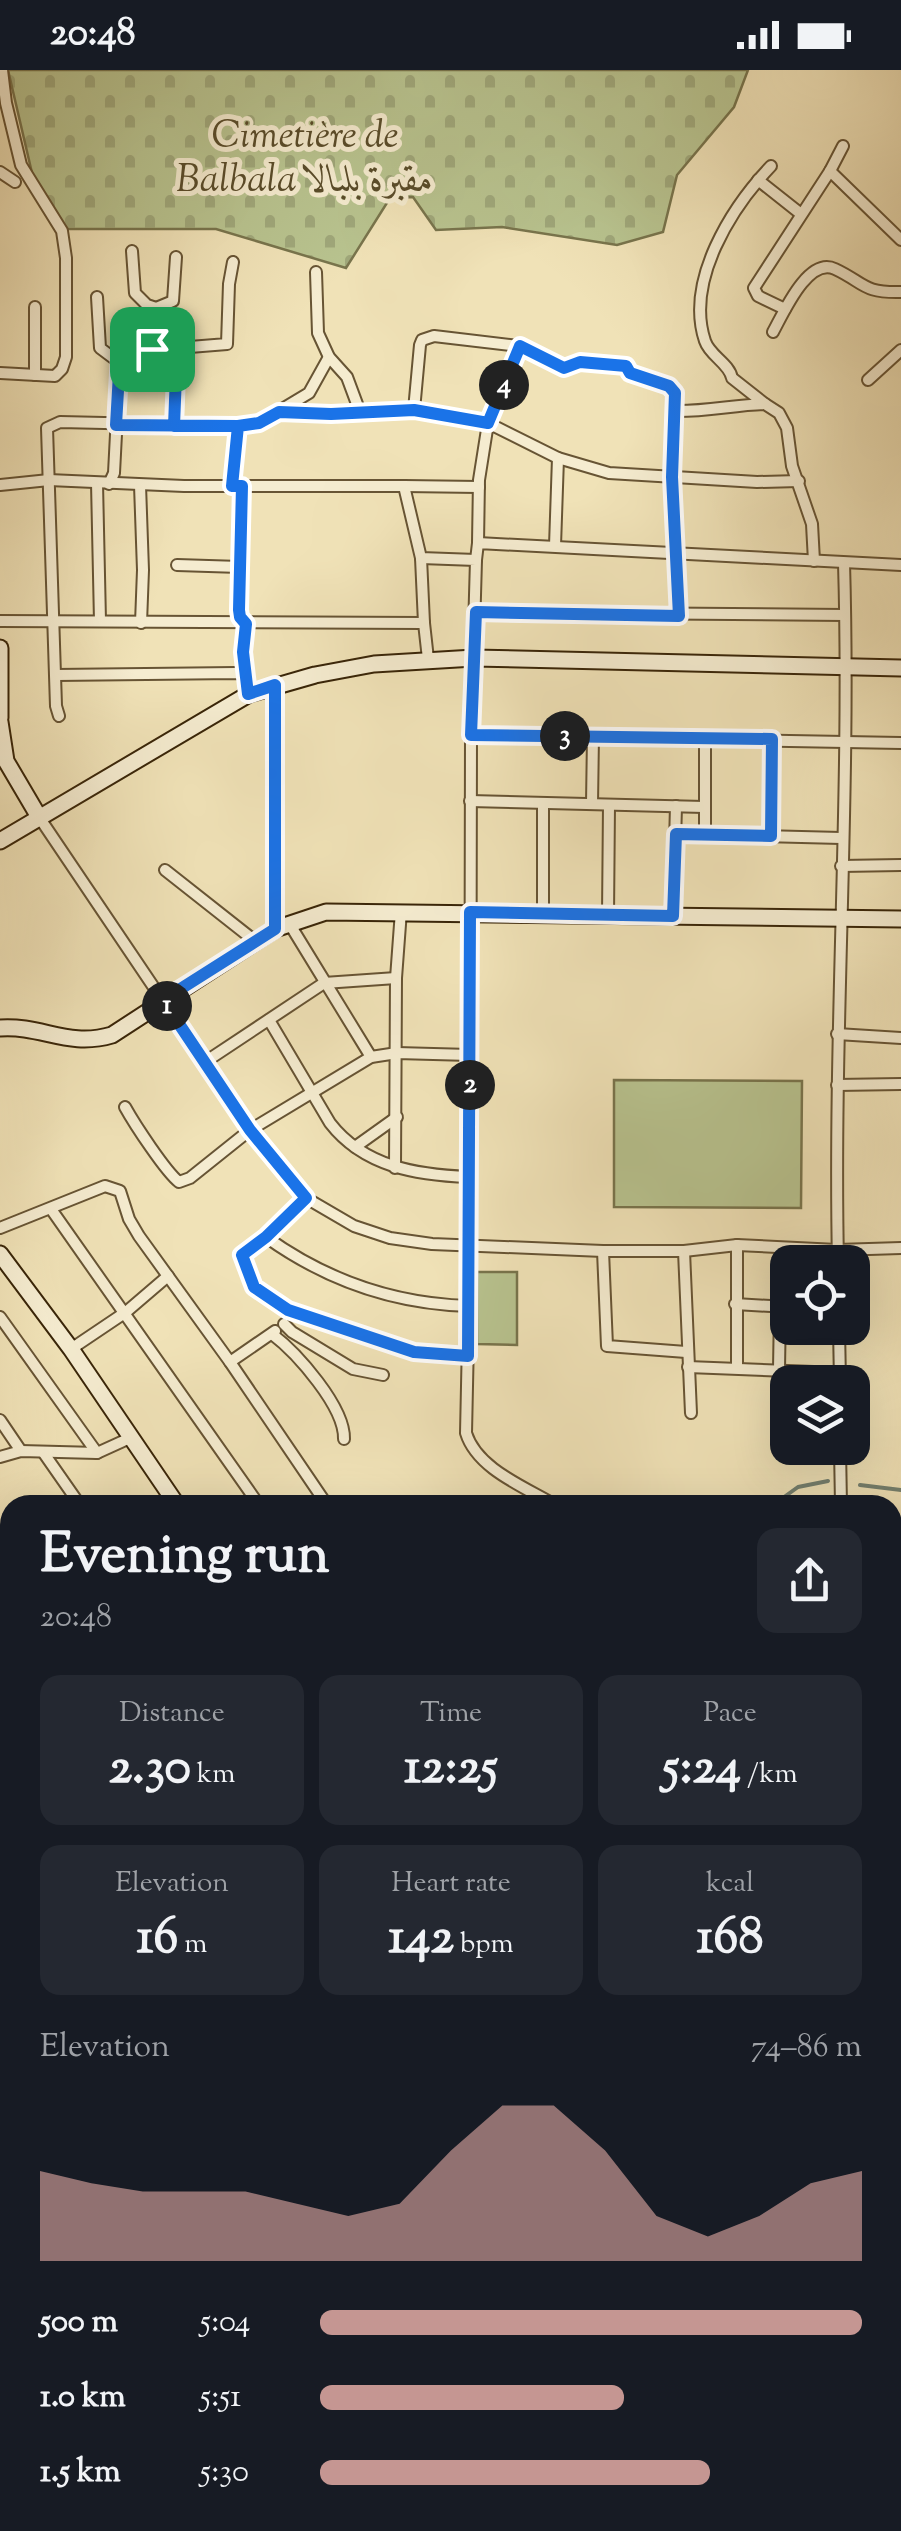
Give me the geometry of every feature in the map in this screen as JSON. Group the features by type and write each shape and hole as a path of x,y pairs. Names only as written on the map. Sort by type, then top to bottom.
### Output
{"street":[{"path":"0,373 60,373 66,357 66,258 58,224 21,165 2,70"},
{"path":"785,310 754,290 843,146"},
{"path":"771,166 721,239 699,300 705,343 731,371 732,378 779,413 786,423 792,466 812,524 814,561"},
{"path":"830,171 901,240"},
{"path":"0,172 15,182"},
{"path":"758,180 802,214"},
{"path":"132,251 135,292 146,305 156,308 173,301 176,257"},
{"path":"100,622 103,484 114,473 123,354 227,344 228,284 233,262"},
{"path":"773,332 807,277 822,266 836,269 873,292 901,292"},
{"path":"316,272 316,325 329,357 347,377 360,412"},
{"path":"97,297 100,348 120,363"},
{"path":"35,307 36,376"},
{"path":"152,349 156,308"},
{"path":"414,410 422,340 434,336 520,346 564,368 580,362 626,366 630,373 669,386 675,393 672,477 679,616"},
{"path":"520,346 488,423 479,487 470,801 470,1245 465,1418 470,1447 486,1462 539,1495"},
{"path":"174,426 177,349"},
{"path":"868,380 901,350"},
{"path":"59,716 46,433 49,424 259,423 309,393 329,357"},
{"path":"674,411 765,404"},
{"path":"279,412 414,410 488,423 558,458 609,473 799,481"},
{"path":"238,426 240,617 246,624 248,694"},
{"path":"555,546 558,458"},
{"path":"0,485 49,480 103,484 479,487"},
{"path":"140,484 144,570 141,622"},
{"path":"404,486 421,558 428,659"},
{"path":"478,543 901,565"},
{"path":"421,558 476,560"},
{"path":"838,1245 836,1085 846,666 844,563"},
{"path":"177,565 240,567"},
{"path":"476,612 846,615"},
{"path":"0,620 424,622"},
{"path":"0,648 0,720 6,761 39,817 250,1130 306,1198 354,1226 390,1238 603,1251 770,1247"},
{"path":"0,841 248,694 374,664 474,658 901,668"},
{"path":"56,674 245,674"},
{"path":"275,685 282,926 372,1057"},
{"path":"471,735 901,743"},
{"path":"592,804 594,736"},
{"path":"704,835 705,738"},
{"path":"771,836 772,739"},
{"path":"470,801 704,807"},
{"path":"543,803 543,914"},
{"path":"608,804 608,914"},
{"path":"673,916 676,806"},
{"path":"676,834 841,838"},
{"path":"841,866 901,865"},
{"path":"165,870 255,941"},
{"path":"395,1168 400,910"},
{"path":"0,1028 84,1042 112,1035 255,941 282,926 326,912 901,918"},
{"path":"205,1062 324,983 396,978"},
{"path":"269,1020 330,1123 355,1147 395,1168 435,1176 470,1177"},
{"path":"838,1034 901,1038"},
{"path":"125,1108 160,1157 166,1172 180,1182 250,1130 372,1057 470,1055"},
{"path":"836,1085 901,1084"},
{"path":"355,1147 396,1118"},
{"path":"0,1228 112,1186 122,1193 132,1225 320,1495"},
{"path":"306,1198 242,1255 254,1287 288,1310 414,1352 468,1356"},
{"path":"52,1209 252,1495"},
{"path":"266,1237 292,1254 382,1295 468,1306"},
{"path":"737,1245 737,1368"},
{"path":"870,1249 901,1248"},
{"path":"603,1251 607,1346 686,1352"},
{"path":"684,1251 691,1414"},
{"path":"0,1254 71,1349 170,1495"},
{"path":"71,1349 126,1312 168,1276"},
{"path":"734,1304 770,1306"},
{"path":"230,1362 284,1324 288,1310"},
{"path":"0,1317 96,1453"},
{"path":"284,1324 352,1369 383,1375"},
{"path":"272,1334 326,1392 344,1426 344,1439"},
{"path":"688,1367 770,1369"},
{"path":"0,1420 21,1451"},
{"path":"0,1456 21,1451 96,1453 130,1438"},
{"path":"42,1452 73,1495"},
{"path":"840,1465 841,1495"}],"green space":[{"name":"Cimetière de Balbala مقبرة بلبالا","path":"8,70 748,70 734,107 677,175 663,232 617,245 502,227 436,230 413,197 390,198 346,268 216,229 68,229 39,203"},
{"path":"614,1080 802,1081 801,1208 614,1207"},
{"path":"477,1272 517,1272 517,1345 477,1344"}],"waterway":[{"path":"787,1495 798,1487 828,1481"},
{"path":"860,1485 901,1490"}],"route":[{"path":"152,349 120,356 116,425 174,426 194,426 238,426 259,423 279,412 386,410 414,410 488,423 520,346 564,368 580,362 626,366 630,373 669,386 675,393 672,477 679,616 476,612 471,735 772,739 771,836 676,834 673,916 470,912 468,1356 414,1352 288,1310 254,1287 246,1269 242,1255 306,1198 250,1130 163,1000 275,929 275,685 248,694 243,652 246,624 239,610 242,486 232,486 238,426 174,426 177,349 152,349"}]}
